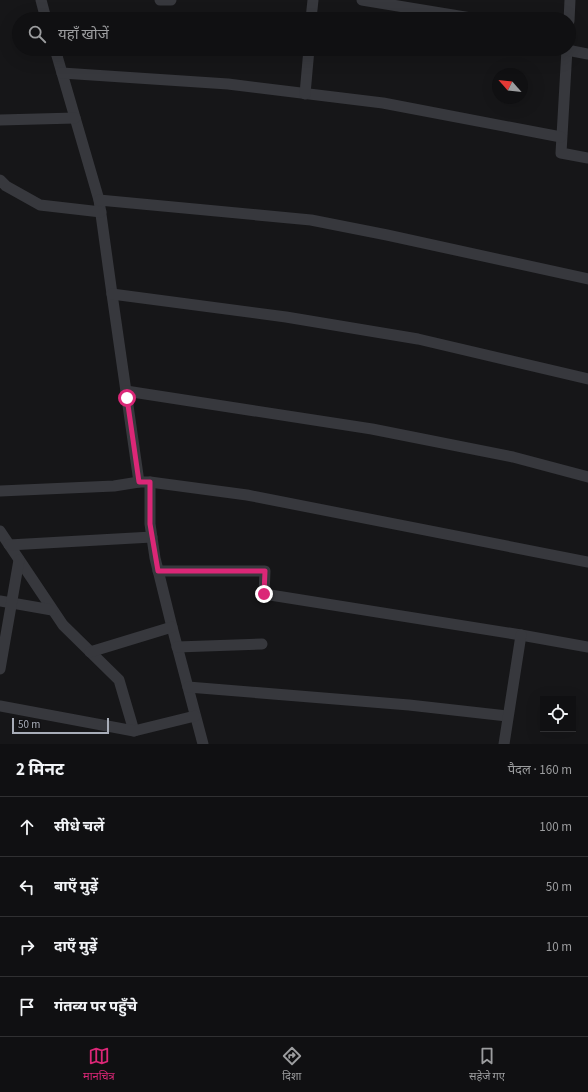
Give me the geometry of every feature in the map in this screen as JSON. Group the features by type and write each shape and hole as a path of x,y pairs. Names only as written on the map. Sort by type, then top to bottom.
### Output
{"street":[{"path":"41,0 44,12"},
{"path":"160,0 171,0"},
{"path":"312,12 313,0"},
{"path":"362,0 435,12"},
{"path":"569,12 570,0"},
{"path":"576,52 588,54"},
{"path":"57,56 99,200 126,391 145,482 158,571 203,744"},
{"path":"306,94 309,56"},
{"path":"567,56 561,153 588,158"},
{"path":"62,73 228,84 383,103 561,137"},
{"path":"0,120 75,118"},
{"path":"0,180 6,186 40,205 101,212"},
{"path":"99,200 311,220 588,279"},
{"path":"112,294 286,317 418,339 588,379"},
{"path":"126,391 372,429 513,457 588,477"},
{"path":"0,491 114,486 145,482 247,495 588,562"},
{"path":"0,531 63,625 119,680 134,731"},
{"path":"9,545 152,536"},
{"path":"0,669 19,560"},
{"path":"158,571 265,571 264,594 588,647"},
{"path":"0,601 52,610"},
{"path":"90,652 172,627"},
{"path":"504,744 507,716 521,635"},
{"path":"177,647 262,644"},
{"path":"188,687 409,705 507,716"},
{"path":"0,706 134,731 195,716"}],"route":[{"path":"127,398 139,482 150,482 150,524 158,571 265,571 264,594"}]}
